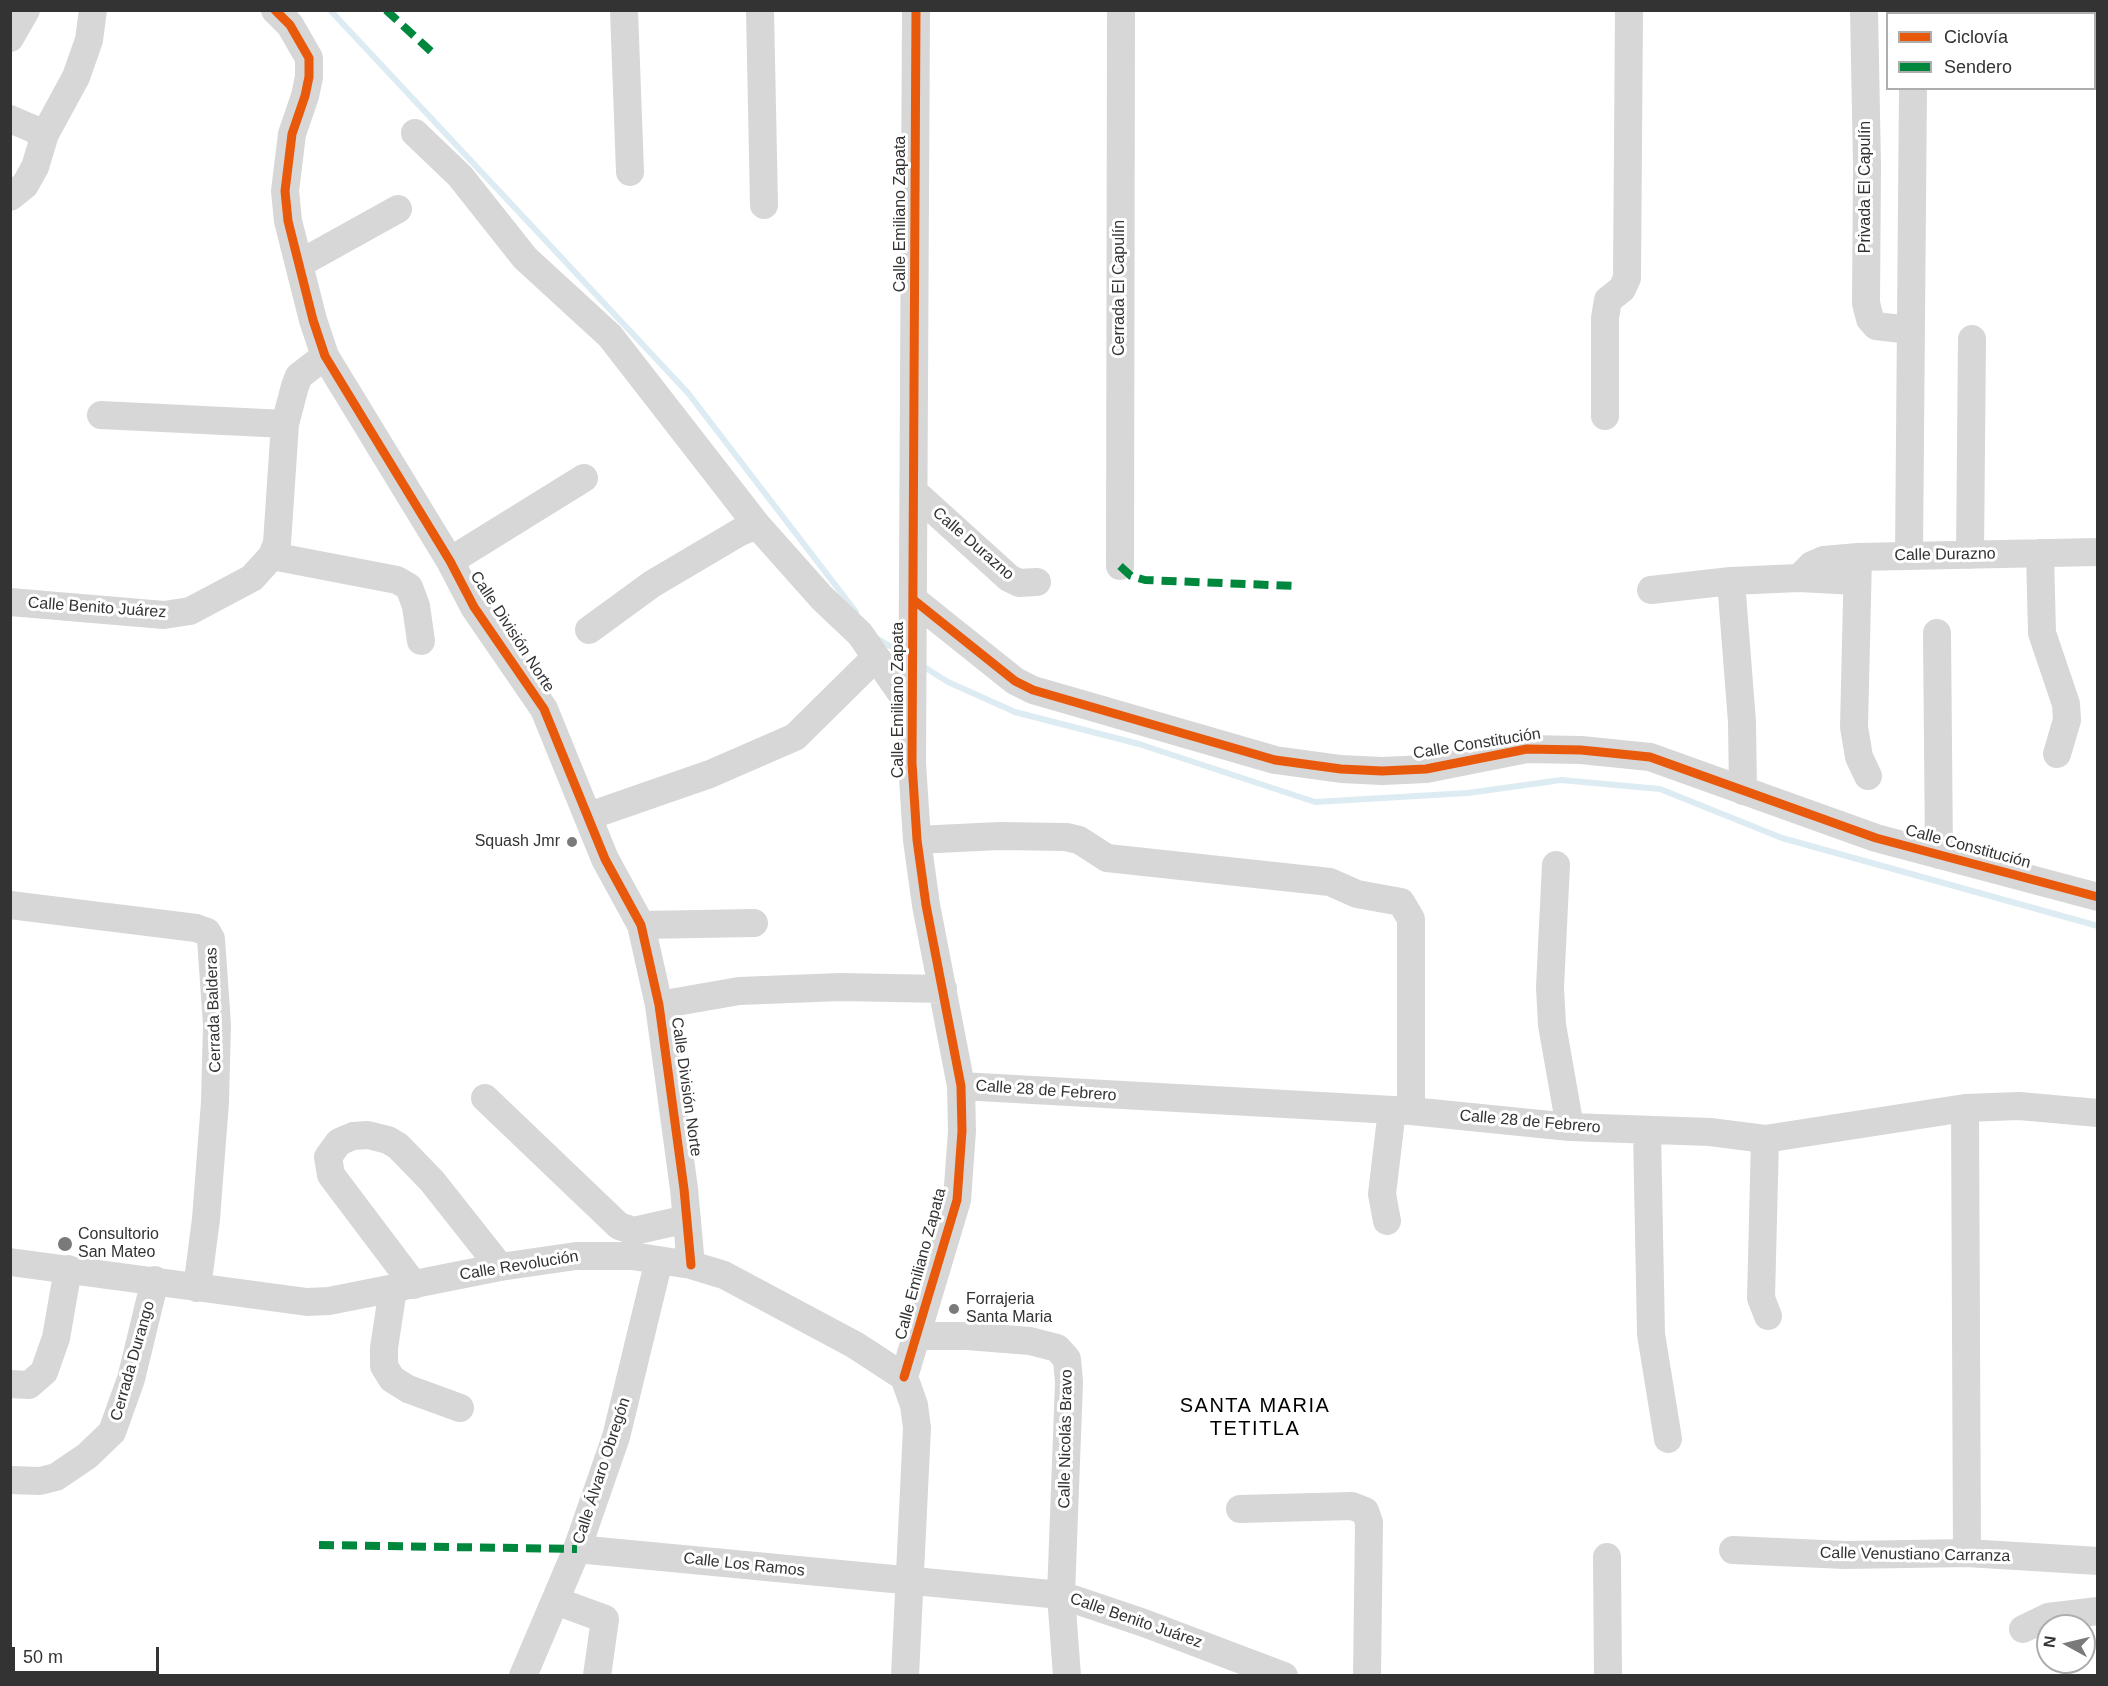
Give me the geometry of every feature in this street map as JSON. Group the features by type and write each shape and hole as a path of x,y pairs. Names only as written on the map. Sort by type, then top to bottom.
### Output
{"street":[{"path":"10,197 25,185 35,167 45,134 76,78 89,40 93,10"},
{"name":"Calle División Norte","path":"275,10 290,25 309,58 309,77 292,134 286,168 288,221 325,356 450,561 474,607 544,709 605,859 641,925 659,1005 691,1265"},
{"path":"624,10 630,172"},
{"path":"760,10 764,206"},
{"name":"Calle Emiliano Zapata","path":"904,1377 957,1200 961,1161 961,1086 917,840 911,701 914,612 916,10"},
{"name":"Cerrada El Capulín","path":"1120,566 1121,10"},
{"path":"1605,416 1605,318 1608,300 1622,289 1628,278 1629,10"},
{"name":"Privada El Capulín","path":"1864,10 1867,165 1866,303 1870,319 1876,326 1910,330"},
{"path":"1909,555 1913,90"},
{"path":"10,119 45,134"},
{"path":"415,133 460,176 525,258 610,336 757,525 822,598 860,634 901,693 911,701"},
{"path":"298,264 398,209"},
{"path":"1970,555 1972,339"},
{"path":"325,356 299,376 285,424 277,543 272,556 397,580 409,587 416,606 421,641"},
{"path":"101,415 285,424"},
{"path":"450,561 584,478"},
{"name":"Calle Durazno","path":"914,492 1009,578 1019,583 1038,582"},
{"path":"589,630 652,584 740,532 757,525"},
{"name":"Calle Durazno","path":"1651,590 1731,581 1798,578 1812,565 1824,560 1857,569 1909,555 2097,552"},
{"path":"2040,553 2042,633 2066,704 2067,720 2057,754"},
{"name":"Calle Benito Juárez","path":"10,602 164,615 190,611 242,585 252,578 272,556"},
{"path":"1857,569 1854,727 1859,757 1868,776"},
{"path":"1731,581 1742,722 1743,791"},
{"name":"Calle Constitución","path":"914,612 1033,690 1275,760 1311,766 1382,771 1426,769 1527,749 1581,750 1650,757 1876,838 2097,897"},
{"path":"1937,633 1939,855"},
{"path":"589,816 710,774 795,737 876,657"},
{"path":"917,840 999,836 1066,837 1079,840 1107,858 1330,882 1357,894 1401,902 1411,919 1402,1111 1382,1194 1387,1221"},
{"path":"1556,865 1551,987 1552,1025 1570,1127"},
{"name":"Cerrada Balderas","path":"10,905 196,928 207,932 211,939 217,1025 215,1102 206,1219 197,1288"},
{"path":"641,925 754,923"},
{"path":"659,1005 739,991 841,987 943,989"},
{"name":"Calle 28 de Febrero","path":"961,1086 1402,1111 1570,1127 1710,1132 1765,1139 1965,1108 2019,1106 2097,1113"},
{"path":"485,1098 618,1226 634,1231 687,1219"},
{"path":"1965,1108 1967,1553"},
{"path":"1647,1131 1651,1334 1668,1439"},
{"path":"460,1408 408,1389 392,1379 384,1366 384,1348 403,1287 331,1175 328,1157 339,1142 353,1136 368,1135 388,1140 398,1146 432,1181 500,1267"},
{"path":"1765,1139 1761,1298 1768,1316"},
{"name":"Calle Revolución","path":"10,1262 307,1302 403,1287 500,1267 576,1256 632,1256 691,1265 724,1275 800,1314 904,1377"},
{"name":"Calle Álvaro Obregón","path":"523,1676 577,1549 616,1437 659,1260"},
{"path":"10,1384 29,1385 44,1372 56,1338 68,1269"},
{"name":"Cerrada Durango","path":"10,1480 40,1480 56,1477 87,1456 112,1432 131,1379 155,1280"},
{"name":"Calle Nicolás Bravo","path":"917,1336 1010,1339 1049,1346 1063,1352 1067,1359 1070,1383 1061,1595 1067,1676"},
{"path":"904,1377 914,1404 917,1428 905,1676"},
{"path":"1240,1509 1358,1506 1365,1511 1369,1522 1367,1676"},
{"name":"Calle Los Ramos","path":"577,1549 911,1581"},
{"name":"Calle Venustiano Carranza","path":"1733,1550 1845,1555 1967,1553 2097,1561"},
{"path":"1607,1557 1608,1676"},
{"name":"Calle Benito Juárez","path":"911,1581 1061,1595 1164,1630 1284,1676"},
{"path":"556,1600 604,1619 597,1676"},
{"path":"2023,1629 2048,1617 2097,1611"}],"waterway":[{"path":"330,10 688,393 856,612"},
{"path":"878,639 905,655"},
{"path":"921,665 948,682 1015,712 1139,744 1315,802 1468,793 1561,780 1660,789 1782,838 2098,926"}],"marked path":[{"path":"386,10 436,56"},
{"path":"1120,566 1131,576 1145,580 1296,586"},
{"path":"319,1545 577,1549"}],"cycle path":[{"path":"275,10 290,25 309,58 309,77 292,134 285,191 288,221 313,320 325,356 450,561 474,607 544,709 605,859 641,925 659,1005 684,1189 691,1265"},
{"path":"904,1377 957,1200 962,1131 961,1086 926,905 917,840 912,763 916,10"},
{"path":"915,601 1015,681 1033,690 1275,760 1341,769 1382,771 1426,769 1527,749 1581,750 1650,757 1876,838 2098,897"}],"place":[{"name":"Squash Jmr","path":"572,842"},
{"name":"Consultorio San Mateo","path":"65,1244"},
{"name":"Forrajeria Santa Maria","path":"954,1309"}],"district":[{"name":"SANTA MARIA TETITLA","path":"1255,1418"}]}
